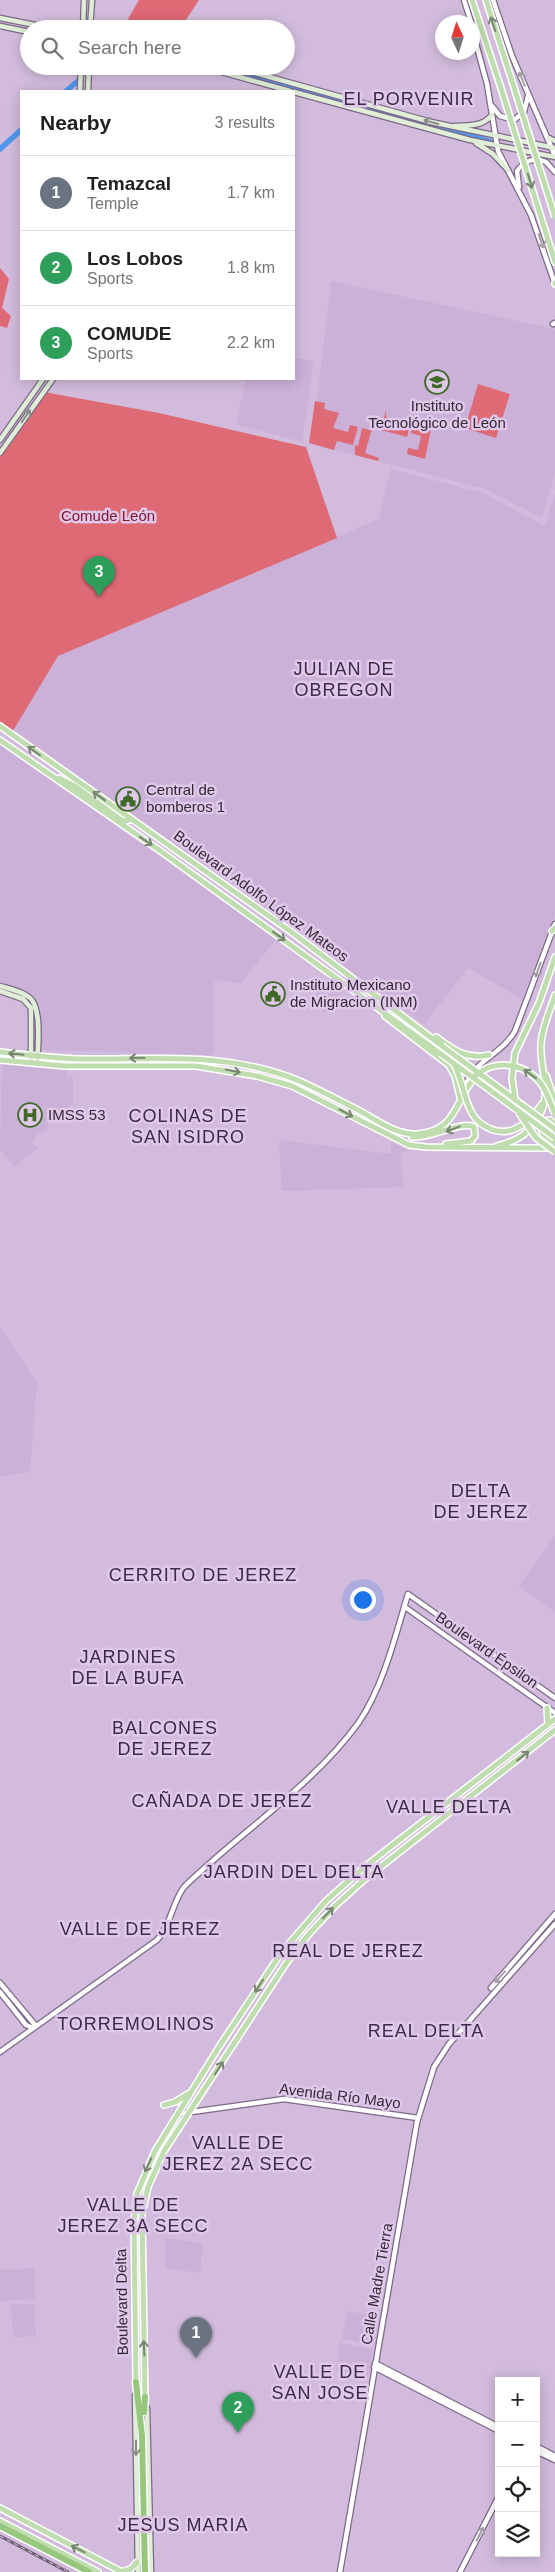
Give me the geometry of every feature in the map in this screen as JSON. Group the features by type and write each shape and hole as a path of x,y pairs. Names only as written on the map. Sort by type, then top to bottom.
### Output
{"highway":[{"path":"136,2382 143,2436"},
{"path":"145,2397 143,2436 148,2572"},
{"path":"0,2526 89,2572"}],"main road":[{"path":"85,0 87,6 92,0"},
{"path":"83,20 85,0"},
{"path":"91,20 92,0"},
{"path":"472,0 555,262"},
{"path":"486,0 555,217"},
{"path":"0,18 20,22"},
{"path":"0,26 20,30"},
{"path":"80,90 81,75"},
{"path":"88,75 88,90"},
{"path":"232,75 286,90"},
{"path":"263,75 451,127 554,148"},
{"path":"295,92 470,140 555,156"},
{"path":"451,127 478,125 488,120 492,115"},
{"path":"549,138 555,141"},
{"path":"470,140 493,154 508,170"},
{"path":"0,440 42,380"},
{"path":"0,454 52,380"},
{"name":"Boulevard Adolfo López Mateos","path":"1,728 300,938 555,1129"},
{"name":"Boulevard Adolfo López Mateos","path":"0,740 402,1024 555,1138"},
{"path":"53,777 75,786 120,819 125,821 132,819"},
{"path":"555,957 539,1003 515,1054 512,1078 515,1101 524,1124 536,1138 555,1152"},
{"path":"0,986 26,995 34,1002 37,1012 34,1063"},
{"path":"365,988 464,1055 476,1057 490,1056"},
{"path":"0,991 23,999 29,1004 35,1056"},
{"path":"491,1148 512,1142 531,1130 540,1116 545,1089 541,1041 555,995"},
{"path":"362,996 371,1005 441,1058 461,1069 467,1066 464,1055"},
{"path":"0,1052 78,1059 203,1058 241,1064 308,1085 405,1135 419,1138 432,1136 464,1125 471,1125 475,1130 475,1136 471,1141 426,1147"},
{"path":"441,1058 455,1076 461,1100"},
{"path":"0,1060 80,1066 196,1066 257,1076 292,1086 404,1143 426,1147 555,1148"},
{"path":"452,1062 462,1081 472,1114 479,1122 493,1130 517,1129 531,1119 543,1103"},
{"path":"391,1128 411,1134 432,1131 452,1118 467,1088 476,1076 485,1070 500,1065 523,1069 542,1085 555,1114"},
{"path":"543,1067 555,1102"},
{"path":"555,1124 550,1120 545,1121 541,1130 543,1134 555,1143"},
{"path":"547,1708 548,1725"},
{"name":"Boulevard Delta","path":"138,2572 135,2204 149,2161 193,2088 270,1969 316,1911 346,1882 555,1719"},
{"name":"Boulevard Delta","path":"148,2572 150,2528 142,2232 144,2204 159,2161 296,1950 326,1915 352,1890 555,1730"},
{"path":"493,1779 492,1773 510,1755"},
{"path":"296,1934 299,1940 296,1950"},
{"path":"164,2105 179,2100 193,2088"},
{"path":"0,2508 122,2572 131,2569 137,2562"},
{"path":"0,2521 98,2572"}],"street":[{"path":"464,0 469,15"},
{"path":"493,0 506,39 528,94 554,148 555,156"},
{"path":"480,60 491,104 497,146 541,239 555,284"},
{"path":"491,104 500,116 514,120 524,112 528,94"},
{"path":"523,200 517,176 524,163 532,160 541,160 550,165 555,172"},
{"path":"461,1100 469,1076 477,1065 505,1045 515,1031 554,928"},
{"name":"Boulevard Épsilon","path":"555,1698 408,1594 404,1607 555,1714"},
{"path":"0,2052 157,1940 164,1930 174,1903 184,1887 299,1786 340,1744 362,1717 391,1652 404,1607"},
{"path":"491,1988 555,1914"},
{"name":"Calle Madre Tierra","path":"340,2572 418,2118 437,2061 555,1924"},
{"path":"0,1983 35,2027"},
{"path":"0,1992 26,2025 35,2027"},
{"name":"Avenida Río Mayo","path":"177,2114 284,2099 418,2118"},
{"name":"Avenida Río Mayo","path":"181,2108 190,2111"},
{"path":"375,2365 495,2425"},
{"path":"375,2365 495,2429"},
{"path":"540,2448 555,2456"},
{"path":"540,2453 555,2460"},
{"path":"460,2572 495,2504"},
{"path":"137,2527 150,2528"}],"shaded area":[{"name":"Instituto Tecnológico de León","path":"331,281 555,329 555,472 542,518 485,489 312,444"},
{"path":"295,358 314,361 302,442 236,424 246,380 295,380"},
{"path":"391,469 483,493 545,526 555,492 555,915 522,999 468,968 424,1024 8,725 58,656 379,519"},
{"path":"0,744 276,939 241,983 216,980 214,983 213,1055 41,1050 41,1008 38,1001 32,994 0,982"},
{"path":"329,977 344,988 326,1013 311,1002"},
{"name":"IMSS 53","path":"2,1064 67,1069 66,1076 73,1078 73,1104 46,1126 47,1130 37,1135 32,1142 38,1148 14,1167 0,1149"},
{"path":"279,1140 391,1154 391,1143 406,1149 401,1155 403,1187 282,1191"},
{"path":"0,1327 37,1383 30,1472 0,1477"},
{"path":"555,1536 555,1612 519,1586"},
{"path":"165,2238 203,2243 200,2273 165,2268"},
{"path":"34,2268 35,2299 0,2301 0,2270"},
{"path":"34,2304 36,2336 13,2337 11,2305"},
{"path":"347,2311 380,2317 375,2345 342,2339"},
{"path":"340,2343 373,2349 368,2377 336,2371"}],"green space":[{"path":"139,0 199,0 186,20 127,20"},
{"path":"0,268 9,279 2,308 11,316 7,328 0,326"},
{"path":"478,384 510,394 496,438 465,428"},
{"name":"Comude León","path":"44,392 159,413 306,447 337,538 58,656 11,734 0,727 0,455"},
{"path":"315,401 325,403 324,409 339,413 333,428 348,432 350,425 358,427 353,445 337,441 334,450 309,443"},
{"path":"386,410 386,417 406,422 408,416 412,418 407,437 381,430"},
{"path":"413,423 432,425 425,459 407,454 408,448 418,450 421,436 411,433"},
{"path":"362,428 373,431 371,432 365,453 379,458 378,461 355,455 355,445 358,446"}],"waterway":[{"path":"249,75 491,142"},
{"path":"67,90 78,81"},
{"path":"0,149 20,131"}],"railway":[{"path":"0,2536 68,2572"}],"place":[{"name":"Instituto Tecnológico de León","path":"437,382"},
{"name":"COMUDE","path":"99,597"},
{"name":"Central de bomberos 1","path":"128,799"},
{"name":"Instituto Mexicano de Migracion (INM)","path":"273,994"},
{"name":"IMSS 53","path":"30,1115"},
{"name":"Temazcal","path":"196,2358"},
{"name":"Los Lobos","path":"238,2433"}],"district":[{"name":"EL PORVENIR","path":"409,99"},
{"name":"JULIAN DE OBREGON","path":"344,680"},
{"name":"COLINAS DE SAN ISIDRO","path":"188,1126"},
{"name":"DELTA DE JEREZ","path":"481,1501"},
{"name":"CERRITO DE JEREZ","path":"203,1575"},
{"name":"JARDINES DE LA BUFA","path":"128,1667"},
{"name":"BALCONES DE JEREZ","path":"165,1738"},
{"name":"CAÑADA DE JEREZ","path":"222,1801"},
{"name":"VALLE DELTA","path":"449,1807"},
{"name":"JARDIN DEL DELTA","path":"294,1872"},
{"name":"VALLE DE JEREZ","path":"140,1929"},
{"name":"REAL DE JEREZ","path":"348,1951"},
{"name":"TORREMOLINOS","path":"136,2024"},
{"name":"REAL DELTA","path":"426,2031"},
{"name":"VALLE DE JEREZ 2A SECC","path":"238,2153"},
{"name":"VALLE DE JEREZ 3A SECC","path":"133,2215"},
{"name":"VALLE DE SAN JOSE","path":"320,2382"},
{"name":"JESUS MARIA","path":"183,2525"}]}
